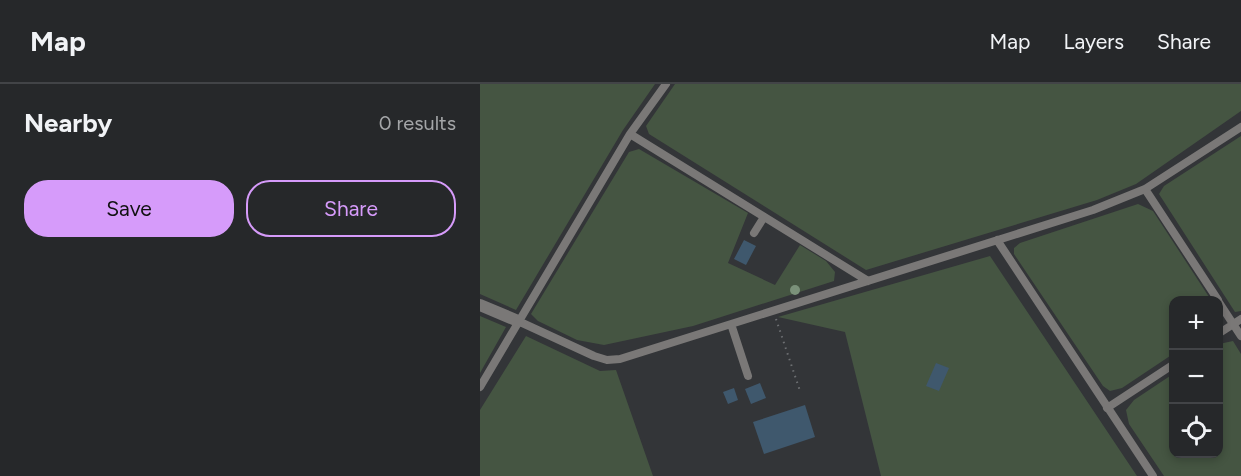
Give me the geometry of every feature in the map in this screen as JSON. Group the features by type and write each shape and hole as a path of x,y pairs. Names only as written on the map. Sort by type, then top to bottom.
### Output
{"street":[{"path":"480,305 518,321"}],"lane":[{"path":"480,387 630,134 666,84"},
{"path":"518,321 607,360 620,359 1093,210 1146,189 1241,127"},
{"path":"630,134 868,281"},
{"path":"1146,189 1215,296"},
{"path":"754,233 764,217"},
{"path":"997,240 1153,476"},
{"path":"1223,309 1241,336"},
{"path":"1223,331 1241,319"},
{"path":"731,324 748,376"},
{"path":"1107,408 1169,367"}],"path":[{"path":"773,311 800,391"}],"green space":[{"path":"480,84 655,84 623,130 516,310 480,294"},
{"path":"675,84 1241,84 1241,111 1136,184 1097,200 866,270 649,134 646,126"},
{"path":"1241,136 1241,311 1235,312 1159,194 1164,186"},
{"path":"639,149 748,213 728,263 775,285 800,245 826,261 835,272 834,281 693,326 604,345 577,340 538,321 531,314 629,152"},
{"path":"1138,204 1153,211 1208,296 1169,296 1169,357 1122,388 1110,391 1103,386 1014,254 1014,248 1020,243"},
{"path":"990,256 1137,476 881,476 845,332 778,317"},
{"path":"480,316 506,327 480,373"},
{"path":"526,336 600,371 616,370 653,476 480,476 480,410"},
{"path":"1233,341 1241,354 1241,476 1164,476 1129,424 1126,410 1134,400 1169,377 1169,458 1223,458 1223,343"}],"building":[{"path":"744,240 756,246 746,265 734,259"},
{"path":"936,363 949,368 939,391 926,386"},
{"path":"760,383 766,398 751,404 745,389"},
{"path":"734,388 738,400 728,404 723,392"},
{"path":"805,405 815,437 764,454 753,422"}]}
